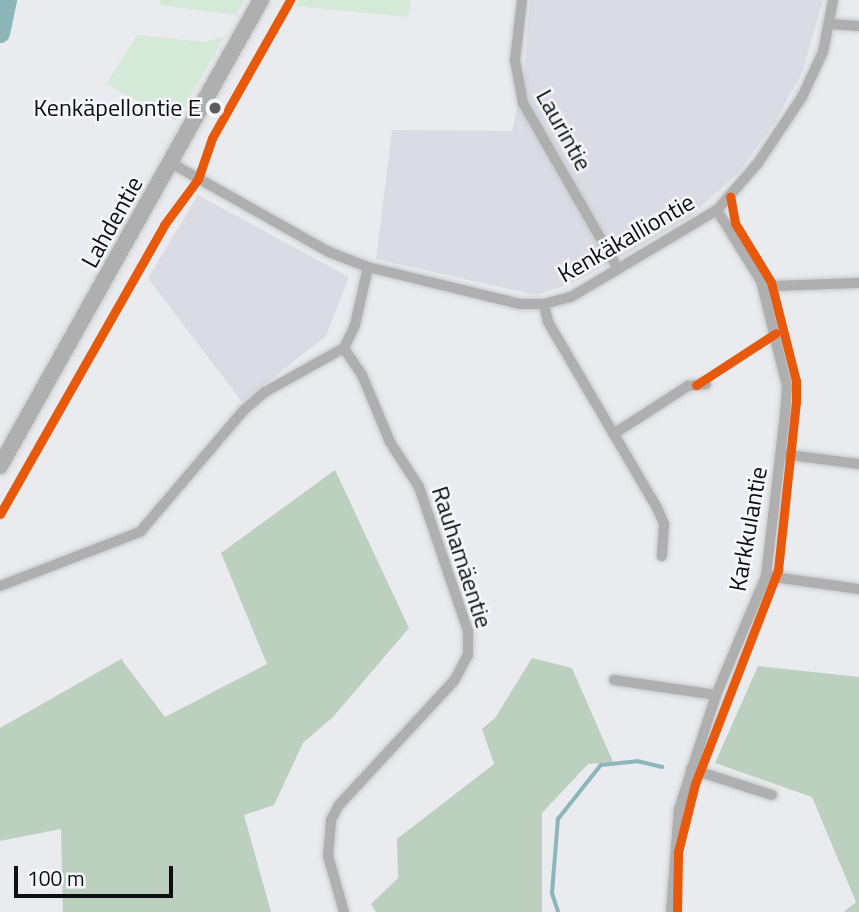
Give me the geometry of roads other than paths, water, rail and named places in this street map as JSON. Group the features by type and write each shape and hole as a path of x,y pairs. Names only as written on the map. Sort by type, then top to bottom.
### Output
{"main road":[{"name":"Lahdentie","path":"0,466 261,0"}],"street":[{"name":"Laurintie","path":"522,0 516,82 523,103 618,269"},
{"name":"Kenkäkalliontie","path":"171,163 329,252 368,267 520,304 544,304 571,297 717,210 758,163 802,97 831,24 833,0"},
{"path":"831,24 859,26"},
{"name":"Karkkulantie","path":"671,912 672,856 691,769 716,695 766,576 782,454 787,386 761,281 752,258 717,210"},
{"path":"0,586 140,532 244,410 265,392 344,348 355,326 368,267"},
{"path":"772,286 859,283"},
{"path":"544,304 548,322 615,433 664,524 662,556"},
{"name":"Rauhamäentie","path":"344,348 362,375 390,442 419,487 468,631 468,655 454,681 339,805 331,820 328,856 344,912"},
{"path":"615,433 688,386 706,384"},
{"path":"782,454 859,464"},
{"path":"766,576 859,589"},
{"path":"614,680 716,695"},
{"path":"691,769 772,795"}],"waterway":[{"path":"0,33 7,0"},
{"path":"558,912 552,893 558,819 601,765 637,761 662,767"}],"place":[{"name":"Kenkäpellontie E","path":"215,108"}]}
